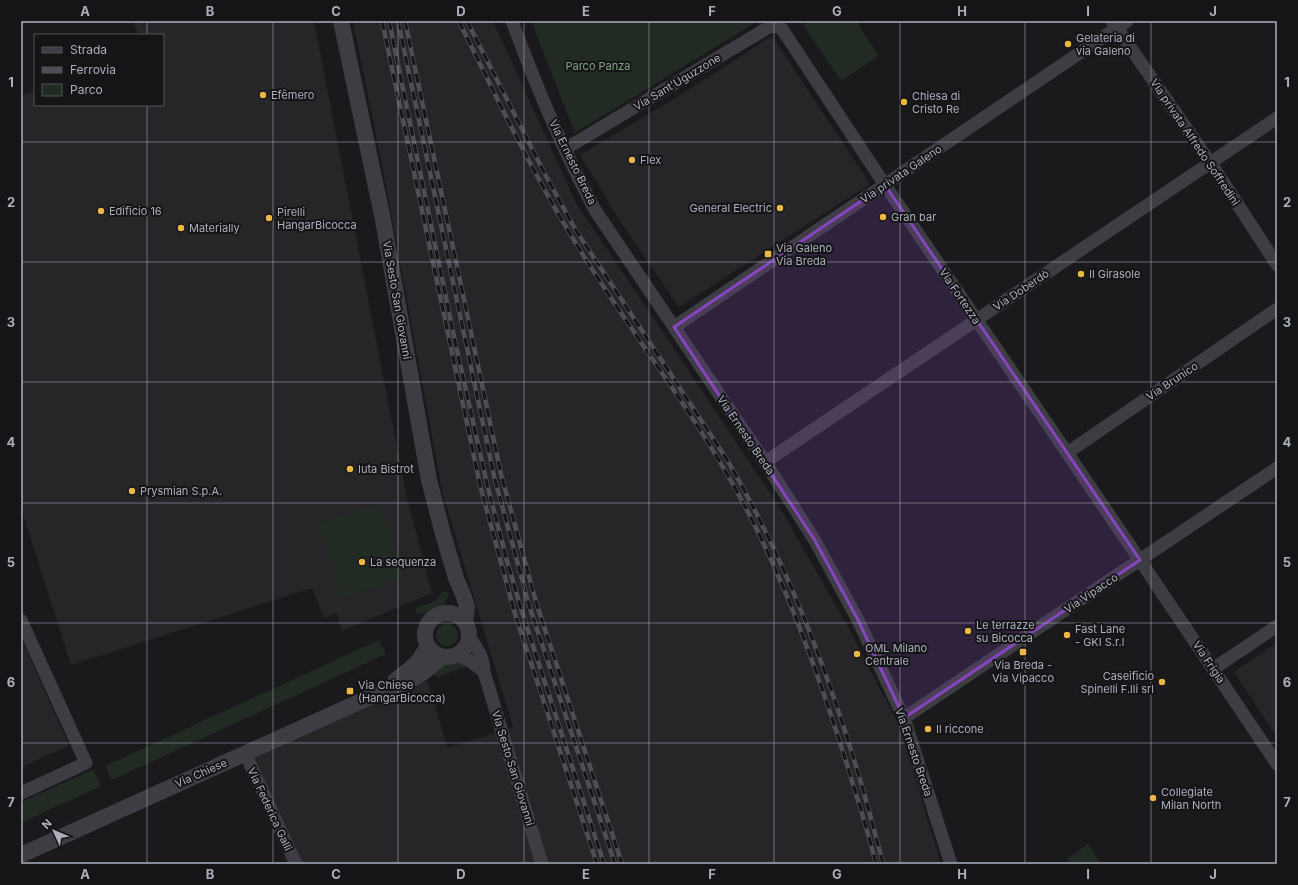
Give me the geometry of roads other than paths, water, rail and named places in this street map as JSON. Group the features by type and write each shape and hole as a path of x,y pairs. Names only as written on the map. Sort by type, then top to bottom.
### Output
{"street":[{"name":"Via Sesto San Giovanni","path":"341,21 383,220 428,474 439,521 456,578 466,602 466,622 470,638 483,659 484,672 542,864"},
{"name":"Via Ernesto Breda","path":"512,21 565,149 577,176 596,210 765,462 814,539 858,620 904,718 951,864"},
{"name":"Via privata Alfredo Soffredini","path":"1119,23 1277,265"},
{"name":"Via privata Galeno","path":"674,327 885,185 1119,23"},
{"name":"Via Sant'Uguzzone","path":"565,149 769,27 782,25"},
{"name":"Via Fortezza","path":"782,25 885,185 1140,560"},
{"name":"Via Doberdò","path":"765,462 1277,118"},
{"name":"Via Brunico","path":"1067,453 1277,309"},
{"name":"Via Vipacco","path":"904,718 1277,468"},
{"name":"Via Frigia","path":"1140,560 1277,764"},
{"name":"Via Sesto San Giovanni","path":"445,613 454,598 456,578"},
{"path":"466,622 456,615 445,613 435,617 428,625 425,636 428,646 434,653 469,660 484,672"},
{"path":"21,620 86,764 21,793"},
{"path":"1213,669 1277,626"},
{"path":"449,656 465,648 470,638"},
{"name":"Via Chiese","path":"381,692 417,662 428,646"},
{"name":"Via Chiese","path":"21,855 381,692 398,688 426,672 449,656"},
{"name":"Via Federica Galli","path":"245,753 296,864"}],"railway":[{"path":"382,21 480,485 515,614 597,864"},
{"path":"389,21 456,346 487,484 522,612 604,864"},
{"path":"398,21 494,476 529,605 615,864"},
{"path":"405,21 501,474 536,602 622,864"},
{"path":"459,21 525,154 569,232 614,303 708,443 750,516 790,603 813,663 844,755 876,864"},
{"path":"467,21 546,176 575,229 726,458 752,505 799,604 819,655 854,759 883,864"}],"place":[{"name":"Gelateria di via Galeno","path":"1068,44"},
{"name":"Efêmero","path":"263,95"},
{"name":"Chiesa di Cristo Re","path":"904,102"},
{"name":"Flex","path":"632,160"},
{"name":"General Electric","path":"780,208"},
{"name":"Edificio 16","path":"101,211"},
{"name":"Gran bar","path":"883,217"},
{"name":"Pirelli HangarBicocca","path":"269,218"},
{"name":"Materially","path":"181,228"},
{"name":"Via Galeno Via Breda","path":"768,254"},
{"name":"Il Girasole","path":"1081,274"},
{"name":"Iuta Bistrot","path":"350,469"},
{"name":"Prysmian S.p.A.","path":"132,491"},
{"name":"La sequenza","path":"362,562"},
{"name":"Le terrazze su Bicocca","path":"968,631"},
{"name":"Fast Lane - GKI S.r.l","path":"1067,635"},
{"name":"Via Breda - Via Vipacco","path":"1023,652"},
{"name":"OML Milano Centrale","path":"857,654"},
{"name":"Caseificio Spinelli F.lli srl","path":"1162,682"},
{"name":"Via Chiese (HangarBicocca)","path":"350,691"},
{"name":"Il riccone","path":"928,729"},
{"name":"Collegiate Milan North","path":"1153,798"}],"park label":[{"name":"Parco Panza","path":"598,66"}]}
